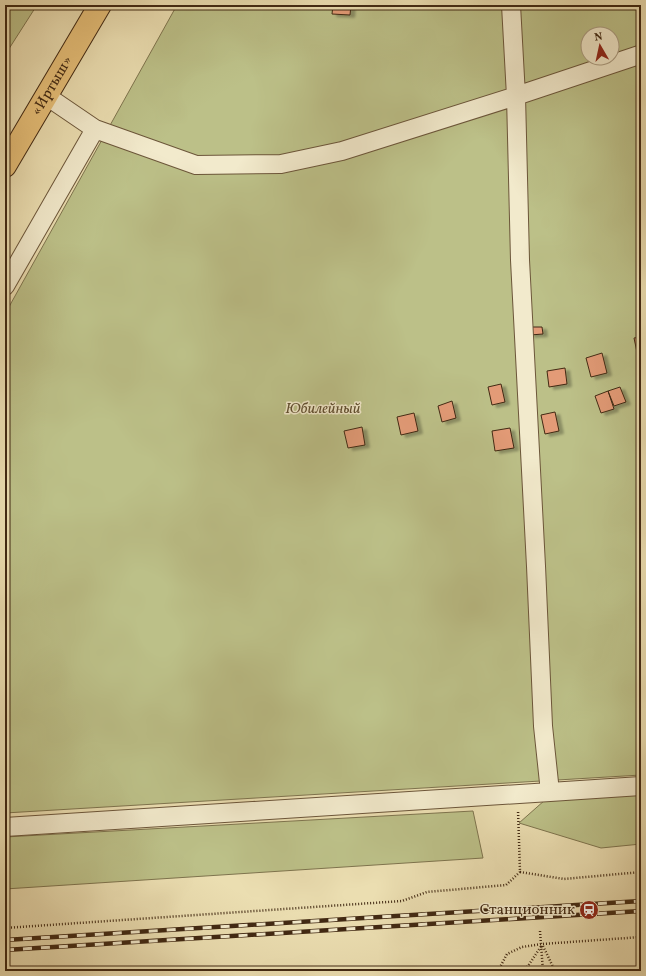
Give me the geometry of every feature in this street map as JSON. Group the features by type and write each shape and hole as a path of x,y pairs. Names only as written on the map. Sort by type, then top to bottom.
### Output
{"main road":[{"name":"«Иртыш»","path":"5,166 100,5"}],"street":[{"path":"511,5 516,96 520,260 543,726 550,792"},
{"path":"46,95 95,129 196,165 280,164 342,151 639,56"},
{"path":"5,286 95,129"},
{"path":"5,827 641,786"}],"path":[{"path":"5,928 402,901 427,892 506,886 520,872 518,794"},
{"path":"520,872 564,879 641,872"},
{"path":"540,931 544,971"},
{"path":"498,971 507,954 522,947 542,944 641,937"},
{"path":"522,971 528,966 542,944"},
{"path":"542,944 555,971"}],"green space":[{"path":"5,5 37,5 5,55"},
{"name":"Юбилейный","path":"177,5 641,5 641,775 5,813 5,314"},
{"path":"641,786 641,844 601,848 519,823 545,800"},
{"path":"473,811 483,858 5,889 5,837"}],"building":[{"path":"333,5 351,5 350,15 332,14"},
{"path":"530,327 542,327 543,334 530,335"},
{"path":"641,337 641,356 638,357 634,338"},
{"path":"602,353 607,373 591,377 586,358"},
{"path":"565,368 567,384 549,387 547,371"},
{"path":"501,384 505,402 492,405 488,387"},
{"path":"620,387 626,402 614,406 608,391"},
{"path":"608,391 614,409 601,413 595,396"},
{"path":"452,401 456,418 442,422 438,406"},
{"path":"555,412 559,431 545,434 541,415"},
{"path":"414,413 418,431 401,435 397,417"},
{"path":"362,427 365,445 348,448 344,431"},
{"path":"510,428 514,448 495,451 492,431"}],"railway":[{"path":"5,940 641,901"},
{"path":"5,950 641,911"}],"place":[{"name":"Станционник","path":"589,910"}]}
